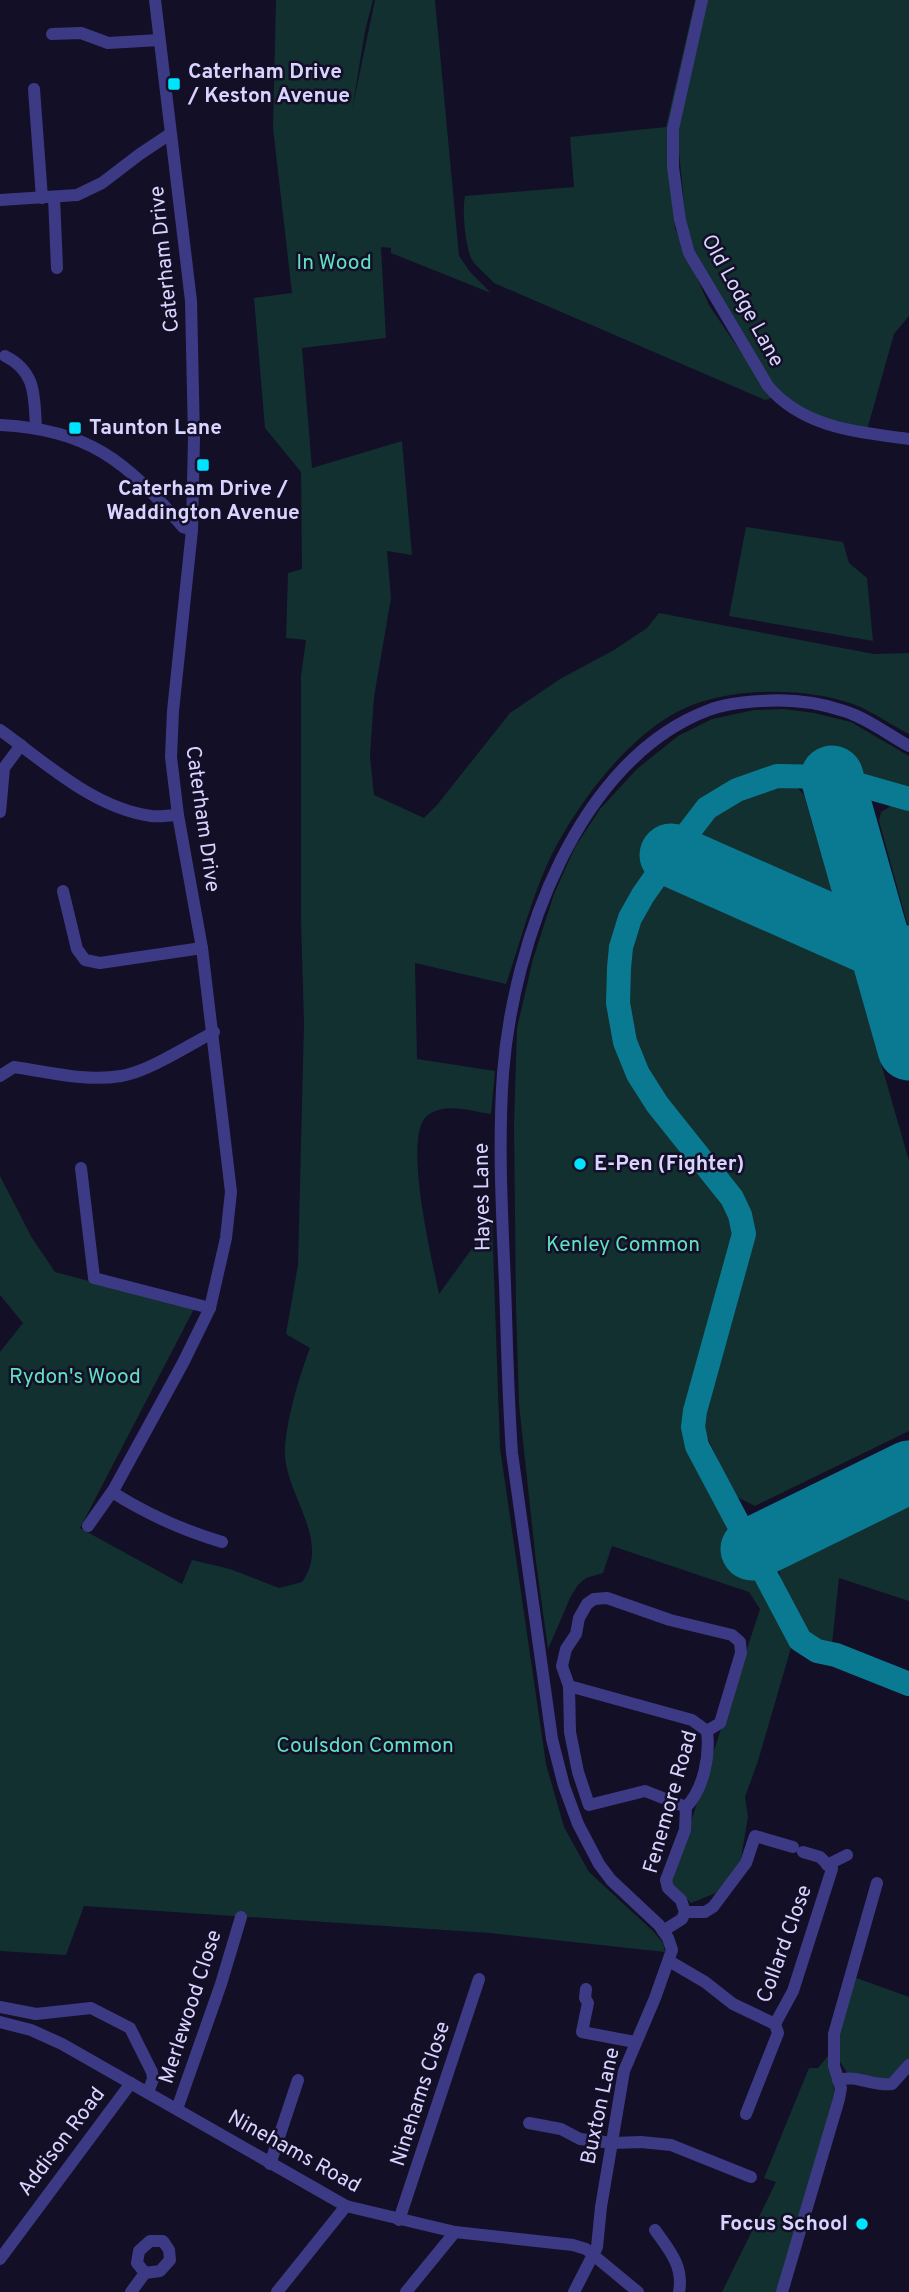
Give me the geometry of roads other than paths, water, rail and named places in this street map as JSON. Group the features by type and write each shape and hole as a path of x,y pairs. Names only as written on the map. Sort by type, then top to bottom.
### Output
{"street":[{"name":"Caterham Drive","path":"88,1526 113,1492 210,1308 226,1238 231,1192 214,1032 178,815 172,757 173,711 192,530 194,438 191,301 155,0"},
{"name":"Old Lodge Lane","path":"702,0 673,129 673,167 680,220 689,253 768,386 783,403 817,421 909,439"},
{"path":"52,34 81,33 108,43 159,40"},
{"path":"34,89 57,268"},
{"path":"0,200 77,195 102,183 170,134"},
{"path":"5,356 26,371 34,391 36,428"},
{"path":"0,425 36,428 74,438 97,448 116,460 150,489 184,527 192,530"},
{"name":"Hayes Lane","path":"663,1931 611,1880 594,1855 569,1800 552,1739 514,1465 509,1406 501,1131 503,1072 515,993 549,886 589,812 620,772 648,745 677,726 710,709 744,702 801,702 847,711 909,746"},
{"path":"0,730 88,793 126,810 152,816 178,815"},
{"path":"0,812 4,768 21,745"},
{"path":"63,891 77,949 85,960 100,963 202,948"},
{"path":"0,1076 15,1067 82,1077 123,1076 153,1064 214,1032"},
{"path":"81,1168 94,1278 210,1308"},
{"path":"113,1492 176,1528 222,1542"},
{"name":"Fenemore Road","path":"569,1686 562,1666 566,1649 576,1633 579,1618 587,1604 594,1599 607,1598 670,1620 732,1635 740,1642 741,1653 720,1723 707,1731 709,1750 695,1798 686,1807 685,1830 666,1880 668,1888 681,1900 685,1912"},
{"path":"686,1807 645,1791 589,1805 578,1772 570,1732 569,1686 692,1720 707,1731"},
{"name":"Collard Close","path":"685,1912 705,1912 713,1907 746,1863 755,1836 820,1857 832,1870 793,1991 775,2024"},
{"path":"827,1865 847,1855"},
{"path":"782,2292 839,2099 841,2088 834,2066 834,2034 877,1883"},
{"path":"685,1912 682,1919 663,1931 672,1950 669,1961 705,1982 733,2004 775,2024 778,2033 746,2114"},
{"name":"Merlewood Close","path":"177,2109 221,1984 241,1917"},
{"name":"Buxton Lane","path":"574,2292 597,2247 601,2207 624,2071 669,1961"},
{"name":"Ninehams Close","path":"399,2220 478,1979"},
{"path":"586,1989 585,1998 588,2003 582,2032 635,2042"},
{"path":"0,2007 36,2014 91,2008 130,2028 152,2072 153,2080 148,2092"},
{"name":"Ninehams Road","path":"0,2022 31,2030 62,2044 346,2206 456,2232 573,2245 586,2249 638,2292"},
{"path":"838,2080 850,2077 882,2086 892,2084 909,2065"},
{"path":"270,2164 298,2080"},
{"name":"Addison Road","path":"0,2259 131,2083"},
{"path":"529,2123 561,2129 580,2139 671,2145 751,2177"},
{"path":"277,2292 346,2206"},
{"path":"655,2230 676,2260 680,2272 679,2292"},
{"path":"406,2292 456,2232"},
{"path":"131,2292 145,2273"}],"place":[{"name":"Caterham Drive / Keston Avenue","path":"174,84"},
{"name":"Taunton Lane","path":"75,428"},
{"name":"Caterham Drive / Waddington Avenue","path":"203,465"},
{"name":"E-Pen (Fighter)","path":"580,1164"},
{"name":"Focus School","path":"862,2224"}],"park label":[{"name":"In Wood","path":"334,263"},
{"name":"Kenley Common","path":"623,1245"},
{"name":"Rydon's Wood","path":"75,1377"},
{"name":"Coulsdon Common","path":"365,1746"}]}
